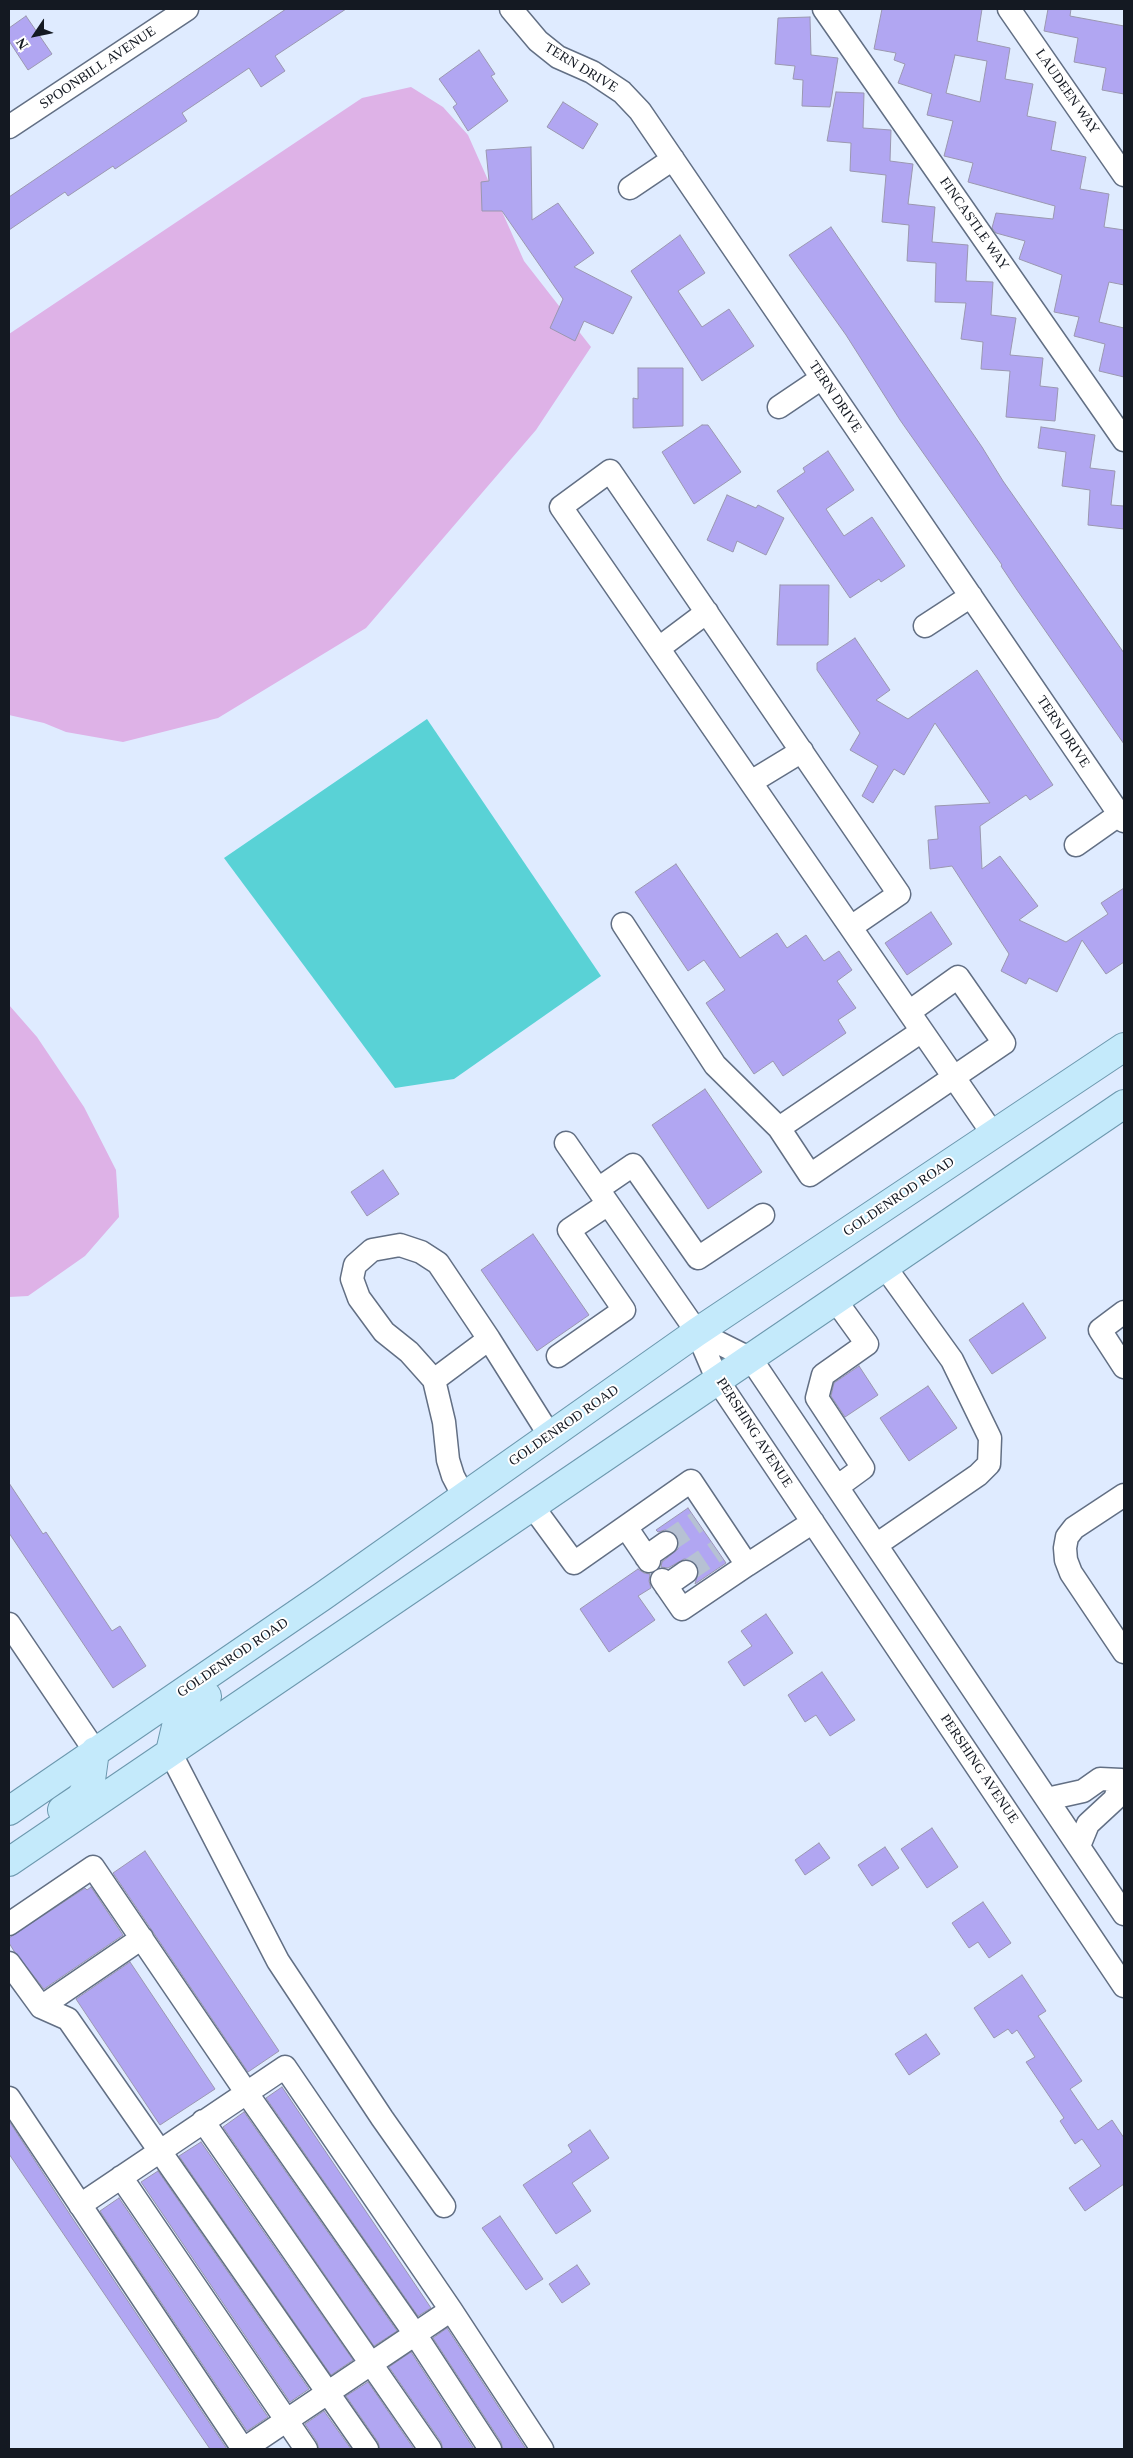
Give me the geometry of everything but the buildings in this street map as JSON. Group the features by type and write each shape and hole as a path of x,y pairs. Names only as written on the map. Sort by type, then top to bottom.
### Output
{"main road":[{"name":"GOLDENROD ROAD","path":"9,1811 416,1531 697,1332 1124,1047"},
{"path":"9,1862 1124,1104"},
{"path":"170,1752 178,1718 380,1579 416,1531"},
{"path":"9,1846 80,1798 91,1780 95,1751"}],"street":[{"name":"SPOONBILL AVENUE","path":"9,127 187,9"},
{"name":"TERN DRIVE","path":"511,9 538,41 558,57 592,72 622,92 640,111 1122,818"},
{"name":"FINCASTLE WAY","path":"824,9 1124,440"},
{"name":"LAUDEEN WAY","path":"1009,9 1124,175"},
{"path":"630,188 673,159"},
{"path":"779,407 822,378"},
{"path":"851,926 899,894 610,471 561,507 993,1134"},
{"path":"925,626 970,596"},
{"path":"658,648 707,612"},
{"path":"751,782 802,751"},
{"path":"1076,845 1122,818"},
{"path":"623,924 715,1065 779,1128 810,1175 1004,1043 958,977 909,1012"},
{"path":"779,1128 922,1031"},
{"name":"PERSHING AVENUE","path":"566,1143 697,1332 718,1381 1124,1986"},
{"path":"558,1356 624,1310 570,1230 633,1165 698,1258 763,1215"},
{"path":"464,1497 453,1476 448,1460 444,1422 434,1380 409,1352 384,1332 359,1298 352,1279 356,1265 372,1250 400,1245 421,1252 438,1262 550,1436"},
{"path":"876,1545 978,1475 989,1464 990,1438 952,1360 885,1268"},
{"path":"836,1301 867,1344 823,1375 818,1398 863,1468 838,1487"},
{"path":"1124,1312 1100,1330 1124,1367"},
{"path":"697,1332 751,1359 1124,1914"},
{"path":"434,1380 489,1339"},
{"path":"533,1506 574,1563 691,1481 705,1517 724,1546 748,1565"},
{"path":"1124,1495 1074,1528 1067,1537 1065,1548 1066,1560 1071,1573 1124,1652"},
{"path":"686,1572 664,1583 682,1609 813,1522"},
{"path":"626,1527 648,1559 666,1543"},
{"path":"9,1624 95,1751"},
{"path":"170,1752 278,1961 382,2118 444,2206"},
{"path":"1047,1799 1083,1791 1100,1779 1122,1779 1115,1798 1088,1824 1079,1846"},
{"path":"9,1924 93,1867 414,2334 490,2449"},
{"path":"41,2007 142,1938"},
{"path":"9,1963 41,2007 68,2019 367,2449"},
{"path":"80,2205 285,2067 451,2310 542,2449"},
{"path":"9,2098 244,2449 451,2310"},
{"path":"203,2121 430,2449"},
{"path":"122,2177 306,2449"}],"shaded area":[{"path":"411,87 443,107 468,135 524,261 591,347 536,430 366,628 218,718 123,742 66,732 44,723 9,715 9,334 362,98"},
{"path":"427,719 601,976 454,1079 395,1088 224,858"},
{"path":"9,1005 37,1037 84,1107 116,1170 119,1217 85,1256 28,1296 9,1297"}],"tunnel":[{"path":"666,1543 697,1522"},
{"path":"686,1572 717,1551"}]}
